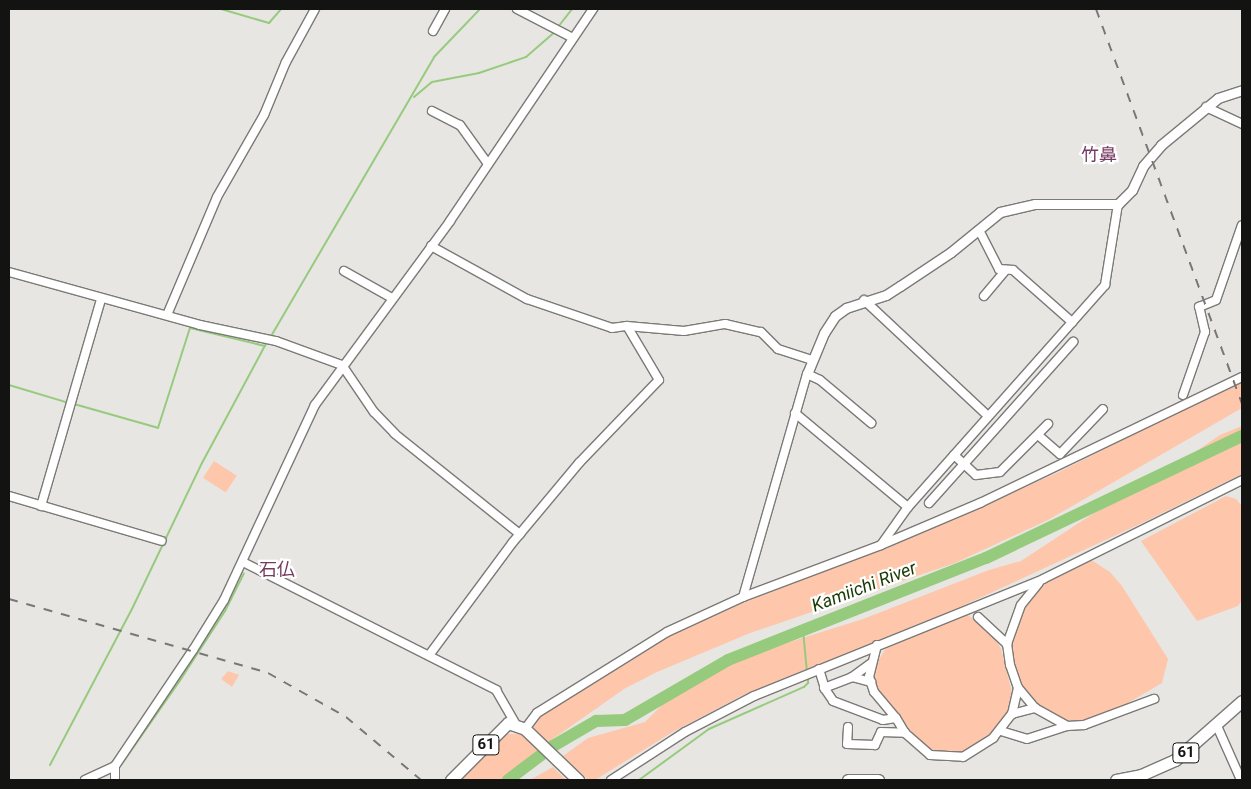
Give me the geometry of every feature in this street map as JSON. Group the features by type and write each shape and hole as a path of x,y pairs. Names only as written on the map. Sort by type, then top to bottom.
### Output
{"main road":[{"name":"61","path":"1116,780 1141,775 1175,760 1217,726 1242,701"},
{"name":"61","path":"451,780 475,759 497,731 508,723 520,726"},
{"path":"520,726 578,780"},
{"path":"848,780 878,780"}],"street":[{"path":"166,316 217,197 264,115 286,62 315,9"},
{"path":"433,31 444,9"},
{"path":"517,9 573,38"},
{"path":"85,780 116,766 193,650 243,562 315,405 342,365 432,246 593,9"},
{"path":"881,545 908,507 1105,285 1118,204 1132,190 1143,166 1161,145 1206,107 1228,92 1242,90"},
{"path":"1206,107 1242,124"},
{"path":"432,111 460,125 488,164"},
{"path":"743,597 811,360 835,316 864,300 886,295 979,230 1000,212 1021,206 1118,204"},
{"path":"1184,395 1205,332 1198,306 1216,300 1242,225"},
{"path":"979,230 998,269 1013,270 1072,322"},
{"path":"432,246 527,299 612,328 627,326 684,332 724,324 761,332 778,349 811,360"},
{"path":"984,296 1006,270"},
{"path":"344,271 392,298"},
{"path":"9,272 166,316 276,341 342,365 374,412 395,434 520,534"},
{"path":"41,506 101,299"},
{"path":"864,300 988,416"},
{"path":"430,654 520,534 578,463 659,380 627,326"},
{"path":"929,503 1073,342"},
{"path":"807,374 820,380 870,423"},
{"path":"243,562 430,654 496,690 520,726 537,713 667,632 743,597 881,545 980,503 1242,377"},
{"path":"1038,435 1060,454 1103,409"},
{"path":"795,413 908,507"},
{"path":"954,455 976,475 1000,472 1048,424"},
{"path":"611,780 714,717 754,696 1043,579 1242,480"},
{"path":"9,496 162,541"},
{"path":"1043,579 1020,605 1007,644 1010,665 1018,688 1035,708 1067,726"},
{"path":"978,617 1007,644"},
{"path":"877,645 870,664 871,682 874,692 896,718 905,733 930,756 963,757 981,748 1001,731 1012,714 1018,688"},
{"path":"824,688 852,676 870,664"},
{"path":"819,669 824,688 833,701 883,720 896,718"},
{"path":"852,676 871,682"},
{"path":"1001,731 1028,740 1067,726 1084,725 1154,698"},
{"path":"1012,714 1035,708"},
{"path":"848,726 847,744 875,745 881,732 905,733"},
{"path":"1217,726 1241,780"},
{"path":"116,766 116,780"}],"shaded area":[{"path":"1242,380 1242,408 1048,520 955,563 750,633 657,672 624,689 547,743 503,780 461,780 504,734 516,734 531,728 543,712 654,644 723,611 911,537 1059,472"},
{"path":"1242,426 1242,474 1140,524 956,609 743,695 671,733 595,780 588,780 563,756 588,738 645,722 695,672 863,619 989,570 1021,561 1091,515 1147,485 1220,435"},
{"path":"214,461 237,476 226,492 203,478"},
{"path":"1226,496 1236,499 1242,506 1242,600 1238,606 1197,621 1141,541"},
{"path":"1088,558 1110,572 1122,586 1168,659 1162,683 1126,704 1074,724 1061,721 1036,705 1021,687 1010,647 1016,622 1029,598 1046,581"},
{"path":"968,615 994,636 1001,649 1012,692 1007,716 993,735 963,753 928,751 878,692 873,682 875,666 886,648"},
{"path":"228,671 239,675 232,687 221,679"},
{"path":"553,767 566,780 530,780"}],"waterway":[{"path":"221,9 269,23 281,9"},
{"path":"270,338 434,57 480,9"},
{"path":"558,27 572,9"},
{"path":"414,97 432,82 479,73 526,57 556,31"},
{"path":"74,404 158,428 190,328 265,346"},
{"path":"50,765 131,611 202,463 267,342"},
{"path":"9,385 69,403"},
{"name":"Kamiichi River","path":"508,780 553,746 596,721 625,720 728,660 986,558 1242,436"},
{"path":"121,765 179,682 225,611 244,573"},
{"path":"803,630 807,672"},
{"path":"639,780 709,729 804,687 808,683 808,676"}],"railway":[{"path":"1096,9 1242,404"},
{"path":"9,599 268,673 346,717 421,780"}],"district":[{"name":"竹鼻","path":"1099,155"},
{"name":"石仏","path":"277,570"}]}
